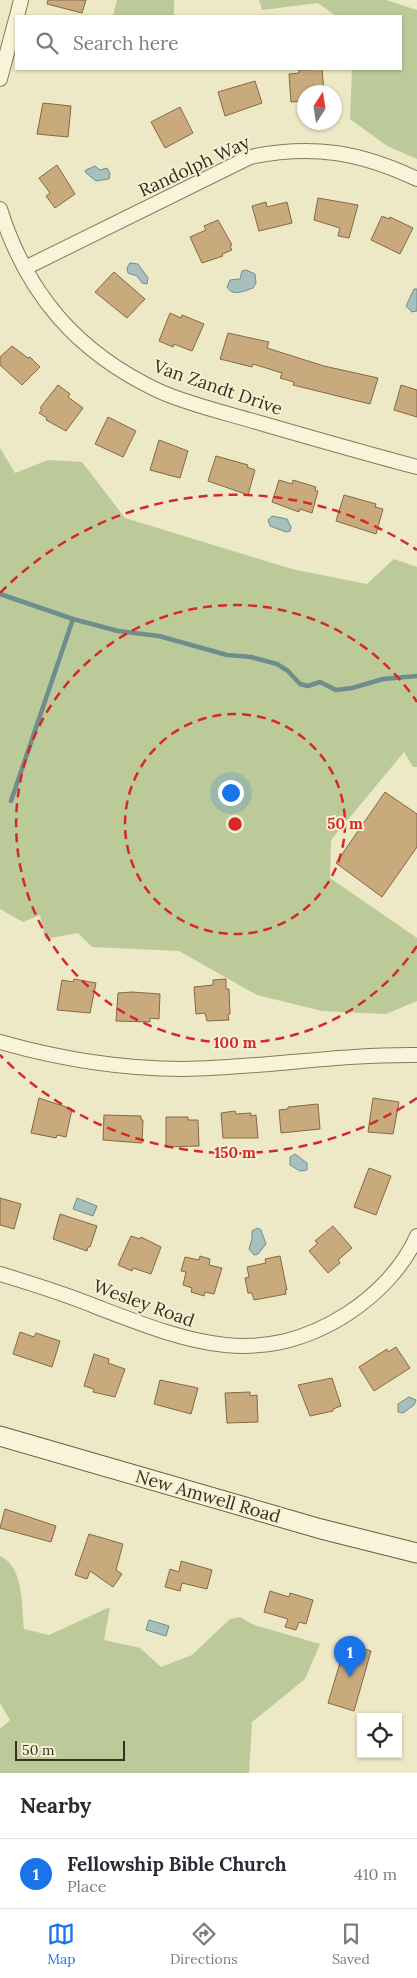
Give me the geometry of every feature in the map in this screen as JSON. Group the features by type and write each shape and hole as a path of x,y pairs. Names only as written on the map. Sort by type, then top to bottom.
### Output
{"street":[{"path":"17,15 21,0"},
{"path":"0,79 15,24"},
{"name":"Randolph Way","path":"25,268 250,157 281,151 324,150 365,158 417,179"},
{"name":"Van Zandt Drive","path":"0,209 10,241 44,302 70,332 122,371 161,392 417,467"},
{"path":"0,1042 48,1055 138,1068 193,1068 378,1055 417,1055"},
{"name":"Wesley Road","path":"0,1274 73,1297 173,1336 205,1343 274,1344 312,1333 353,1310 375,1292 394,1272 417,1236"},
{"name":"New Amwell Road","path":"0,1436 321,1529 417,1553"}],"green space":[{"path":"117,0 174,0 174,15 113,15"},
{"path":"259,0 386,0 417,10 417,159 387,146 350,119 352,70 402,70 402,15 335,15 318,3 262,10"},
{"path":"0,448 15,473 48,460 82,462 125,518 292,569 367,584 394,559 417,567 417,767 413,767 404,752 331,840 330,878 417,938 417,1001 386,1014 322,1011 257,995 179,951 92,947 78,933 45,939 40,915 23,922 0,909"},
{"path":"0,1556 14,1569 18,1578 22,1599 24,1629 49,1635 110,1607 104,1640 140,1648 161,1667 192,1655 230,1619 240,1617 254,1625 320,1644 305,1679 252,1722 249,1773 0,1773 0,1729 10,1720 0,1703"}],"water":[{"path":"95,166 100,170 107,168 110,174 109,179 96,181 85,172"},
{"path":"130,263 138,264 148,278 147,284 142,283 137,276 128,273 127,268"},
{"path":"246,270 255,274 256,283 253,288 235,293 229,290 227,287 230,280 240,279 242,271"},
{"path":"414,289 417,289 417,311 412,312 406,306"},
{"path":"272,516 287,519 291,527 290,531 286,532 270,526 268,520"},
{"path":"295,1154 307,1163 307,1170 300,1171 290,1165 290,1157"},
{"path":"77,1198 97,1206 93,1216 73,1209"},
{"path":"258,1228 261,1230 266,1244 258,1254 254,1255 249,1249 252,1231"},
{"path":"409,1397 416,1400 414,1405 403,1413 398,1412 398,1404"},
{"path":"149,1620 169,1626 166,1636 146,1630"}],"building":[{"path":"48,0 86,0 82,13 47,4"},
{"path":"299,70 322,70 323,85 297,85 297,102 291,102 289,74 299,73"},
{"path":"255,81 262,103 225,116 218,92"},
{"path":"43,103 71,106 68,137 37,134"},
{"path":"180,107 193,133 165,148 151,122"},
{"path":"57,165 75,194 55,208 46,196 50,193 39,178"},
{"path":"318,198 358,205 349,238 338,236 340,228 314,220"},
{"path":"266,202 267,207 287,202 292,223 259,231 252,206"},
{"path":"382,216 389,219 390,217 413,228 400,254 371,240"},
{"path":"218,220 232,245 230,246 232,250 222,254 223,256 202,263 190,237 206,230 204,226"},
{"path":"114,272 145,299 127,318 95,292"},
{"path":"170,313 181,318 182,315 204,324 192,351 174,344 173,347 159,341"},
{"path":"228,333 269,342 267,348 324,366 378,378 370,404 293,385 294,382 280,378 282,373 253,364 252,367 220,359"},
{"path":"12,346 28,358 30,357 40,367 22,385 0,365 0,357"},
{"path":"58,385 70,394 68,397 83,408 66,431 46,420 47,418 39,413 42,409 40,408"},
{"path":"401,385 417,390 417,417 394,410"},
{"path":"108,417 136,431 123,457 95,444"},
{"path":"159,440 188,451 180,478 150,470"},
{"path":"216,456 248,465 247,467 255,470 248,495 208,481"},
{"path":"279,480 292,484 293,480 316,487 315,490 318,491 312,513 300,509 299,512 272,502"},
{"path":"344,495 376,504 375,507 383,509 376,534 336,521"},
{"path":"385,792 417,814 417,847 382,897 336,863"},
{"path":"74,979 96,983 90,1013 57,1010 62,980 73,982"},
{"path":"226,979 226,989 229,989 229,1020 207,1021 205,1013 196,1014 194,987 213,985 213,980"},
{"path":"118,993 160,994 159,1019 150,1018 150,1022 116,1021"},
{"path":"39,1098 72,1109 66,1137 57,1135 56,1138 31,1133"},
{"path":"373,1098 399,1102 393,1134 368,1132"},
{"path":"318,1104 320,1129 281,1133 279,1110 288,1109 288,1107"},
{"path":"235,1111 236,1114 251,1113 251,1116 256,1115 258,1138 223,1138 221,1113"},
{"path":"104,1115 141,1116 141,1120 143,1120 142,1143 103,1140"},
{"path":"166,1117 188,1117 188,1120 198,1120 199,1146 166,1147"},
{"path":"369,1168 391,1176 376,1215 354,1207"},
{"path":"0,1198 21,1204 14,1229 0,1225"},
{"path":"60,1214 97,1226 87,1251 53,1239"},
{"path":"333,1226 352,1248 338,1260 340,1263 328,1273 309,1251 318,1243 315,1241"},
{"path":"131,1236 140,1239 141,1237 161,1247 151,1274 133,1268 132,1271 118,1265"},
{"path":"200,1256 210,1259 209,1265 222,1268 214,1294 205,1292 204,1296 191,1292 192,1288 183,1285 186,1272 181,1271 185,1257 199,1260"},
{"path":"280,1256 287,1290 285,1290 286,1294 254,1300 252,1293 248,1293 245,1278 249,1277 247,1267 266,1263 265,1259"},
{"path":"20,1332 34,1337 36,1333 60,1341 52,1367 13,1354"},
{"path":"396,1347 410,1368 374,1391 359,1367 387,1349 388,1352"},
{"path":"94,1354 109,1359 108,1363 125,1369 115,1397 93,1392 94,1389 84,1386"},
{"path":"332,1378 341,1406 333,1409 333,1411 310,1416 298,1385"},
{"path":"160,1380 198,1388 191,1414 154,1404"},
{"path":"250,1392 250,1396 257,1395 258,1422 227,1423 225,1393"},
{"path":"5,1509 56,1526 51,1542 0,1528"},
{"path":"89,1534 123,1544 116,1570 122,1574 113,1587 90,1571 87,1579 75,1575"},
{"path":"181,1561 212,1570 207,1589 182,1583 180,1591 165,1587 170,1569 179,1572"},
{"path":"270,1591 289,1597 290,1593 313,1600 306,1624 299,1622 296,1630 285,1627 288,1619 264,1612"},
{"path":"346,1643 371,1651 354,1711 328,1703"}],"waterway":[{"path":"0,594 73,619 118,631 159,636 227,655 251,657 277,664 288,671 300,684 308,686 320,682 336,690 352,688 383,679 417,676"},
{"path":"11,801 73,619"}],"place":[{"name":"Fellowship Bible Church","path":"350,1677"}]}
